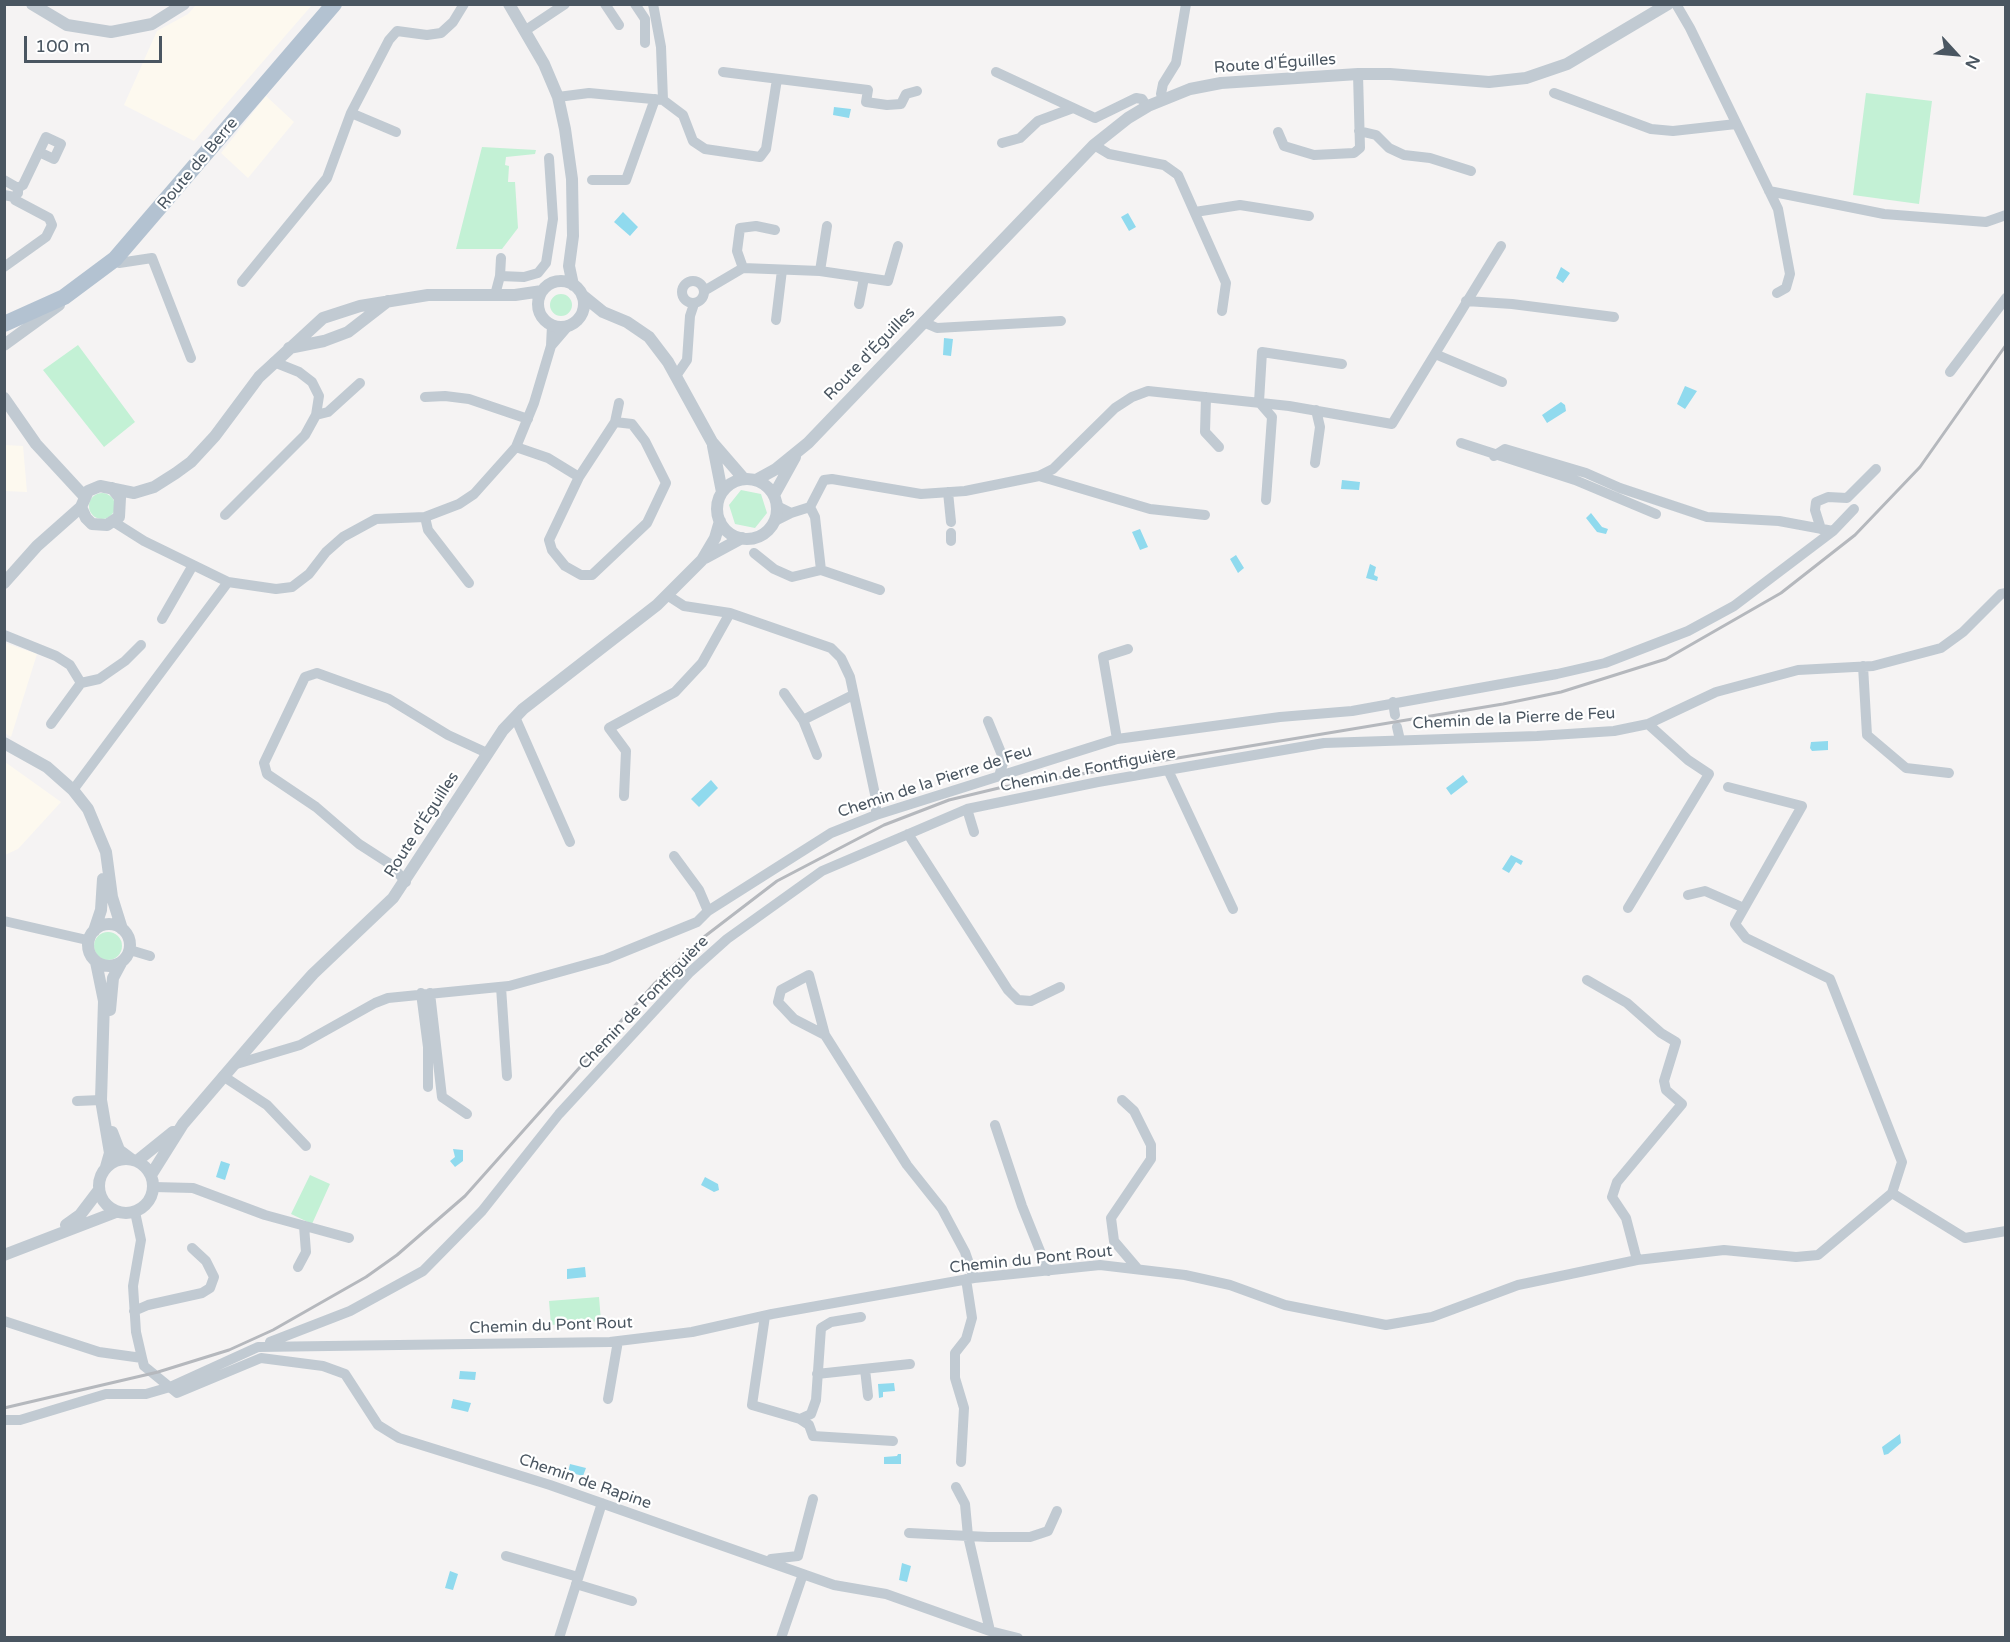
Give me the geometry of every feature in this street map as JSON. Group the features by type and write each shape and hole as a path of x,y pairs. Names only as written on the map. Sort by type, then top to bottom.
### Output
{"main road":[{"name":"Route de Berre","path":"45,305 98,263 127,236 324,4"},
{"name":"Route de Berre","path":"8,320 64,297 115,259 334,4"}],"street":[{"path":"32,4 67,25 111,32 152,24 184,4"},
{"path":"242,282 327,178 351,113 382,51 397,31 427,35 441,33 453,21 464,4"},
{"path":"509,4 544,64 558,97 572,179 573,219 569,266 584,304 581,314 550,346"},
{"path":"526,30 565,4"},
{"path":"605,4 618,25"},
{"path":"635,4 645,19 645,43"},
{"path":"592,180 626,180 659,100 661,47 653,4"},
{"path":"1164,98 1161,94 1163,84 1176,63 1186,4"},
{"name":"Route d'Éguilles","path":"750,479 797,454 1094,145 1147,107 1164,98 1221,83 1358,74 1390,74 1489,82 1526,78 1567,64 1668,4"},
{"path":"1676,4 1690,28 1778,209 1790,274 1786,288 1777,293"},
{"path":"723,72 868,90 866,102 887,105 901,104 906,94 917,91"},
{"path":"996,72 1095,118 1136,98 1142,99 1147,107"},
{"path":"1278,132 1284,147 1314,155 1354,153 1360,148 1358,74"},
{"path":"558,97 589,93 659,100 683,114 693,141 705,149 760,157 766,149 777,79"},
{"path":"1554,93 1651,129 1673,131 1736,124"},
{"path":"1002,143 1020,138 1038,121 1073,108"},
{"path":"351,113 396,132"},
{"path":"1359,131 1376,135 1389,148 1404,155 1430,158 1471,171"},
{"path":"1094,145 1109,154 1164,165 1178,175 1226,283 1222,311"},
{"path":"12,193 39,152"},
{"path":"500,276 524,277 538,273 546,263 550,251 553,219 549,158"},
{"path":"4,180 15,200 49,218 52,225 46,237 4,267"},
{"path":"1769,191 1884,214 1986,222 2006,215"},
{"path":"1194,212 1240,205 1309,216"},
{"path":"553,219 573,219"},
{"path":"743,268 737,251 740,228 756,226 775,230"},
{"path":"820,272 827,226"},
{"path":"689,302 700,301 709,287 743,268 820,272 888,281 898,246"},
{"path":"750,479 735,481 722,492 717,506 720,521 728,532 742,538 765,533 775,521 810,507 824,480 832,479 921,494 948,492 1039,476 1053,470 1079,441 1115,408 1132,397 1149,391 1259,402 1392,424 1501,246"},
{"path":"115,259 119,263 152,258 191,358"},
{"path":"495,295 500,276 501,258"},
{"path":"539,311 538,300 542,291 569,266"},
{"path":"776,320 782,270"},
{"path":"859,304 864,278"},
{"path":"552,282 560,281 578,290 603,312 627,322 649,337 676,376 712,442 750,479 767,486 776,500 791,513"},
{"path":"676,376 687,360 690,316 689,302 681,293 683,286 689,281 709,287"},
{"path":"114,522 122,505 134,494 154,487 191,462 215,436 249,389 288,348 323,318 360,306 428,295 515,295 542,291"},
{"path":"515,295 539,311 552,325 569,325"},
{"path":"4,345 57,307 64,297"},
{"path":"1950,372 2006,298"},
{"path":"288,348 324,341 348,332 389,301"},
{"path":"1466,302 1512,304 1614,317"},
{"path":"581,314 603,312"},
{"path":"923,322 937,328 1061,321"},
{"path":"4,398 36,444 76,485 84,507 99,526 114,522 144,541 228,582 276,589 292,587 309,573 326,552 343,537 360,527 376,519 425,517 459,504 474,494 516,447 528,419 550,346 552,325"},
{"path":"1266,500 1272,417 1259,402 1263,352 1342,364"},
{"path":"1435,354 1502,382"},
{"path":"225,515 305,435 316,415 319,396 312,382 299,372 274,362"},
{"path":"316,415 328,412 360,383"},
{"path":"425,397 445,396 469,399 528,419"},
{"path":"1206,397 1205,432 1219,447"},
{"path":"615,422 632,424 645,441 666,483 647,523 592,575 581,575 565,566 552,550 549,540 579,477 615,422 620,403"},
{"path":"1315,464 1320,427 1316,410"},
{"path":"712,442 722,492"},
{"path":"1461,443 1494,456 1575,480 1656,514"},
{"path":"516,447 548,458 579,477"},
{"path":"1494,456 1504,449 1586,473 1620,488 1707,517 1779,521 1833,531"},
{"name":"Route d'Éguilles","path":"776,500 797,454"},
{"path":"1821,529 1815,510 1816,502 1828,497 1847,498 1876,469"},
{"path":"1039,476 1149,509 1204,515"},
{"path":"76,485 112,488 134,494"},
{"path":"4,583 38,546 84,507 94,487"},
{"path":"112,488 122,505"},
{"path":"948,492 951,532"},
{"path":"775,521 776,500"},
{"path":"810,507 815,517 821,570"},
{"path":"1392,702 1576,670 1605,663 1689,631 1734,606 1833,531 1854,509"},
{"path":"425,517 428,530 469,583"},
{"name":"Route d'Éguilles","path":"702,560 715,538 720,521"},
{"name":"Route d'Éguilles","path":"153,1181 183,1124 223,1076 313,974 381,910 406,882 487,753 515,717 634,625 702,560 742,538"},
{"path":"754,553 774,569 792,577 821,570 880,590"},
{"path":"162,620 193,565"},
{"path":"73,789 228,582"},
{"name":"Chemin de la Pierre de Feu","path":"1397,727 1400,740 1537,736 1614,731 1648,724 1716,692 1798,670 1863,666 1941,648 1963,632 2001,594 2006,593"},
{"path":"667,595 684,606 730,613 831,648 841,658 850,677 876,799 876,814"},
{"path":"624,796 626,751 609,728 675,692 702,663 730,613"},
{"path":"4,635 56,656 70,665 81,683"},
{"path":"51,724 81,683 99,679 125,661 141,645"},
{"path":"1117,739 1103,657 1128,649"},
{"path":"1863,666 1867,735 1906,768 1949,773"},
{"path":"406,882 390,864 360,844 316,807 267,774 264,764 305,677 317,673 389,699 448,735 487,753"},
{"path":"784,693 803,720 817,755"},
{"path":"803,720 853,695"},
{"name":"Chemin de la Pierre de Feu","path":"233,1065 300,1045 375,1003 426,993 501,987 606,959 697,922 708,912 831,833 876,814 1117,739 1280,717 1352,711 1392,702 1395,715"},
{"path":"515,717 570,842"},
{"path":"988,721 1004,760 999,776"},
{"path":"1628,908 1708,774 1688,760 1648,724"},
{"name":"Chemin de Fontfiguière","path":"258,1347 350,1311 423,1271 482,1211 558,1114 689,973 728,939 822,871 967,809 1168,770 1324,743 1400,740"},
{"path":"4,743 47,767 73,789 94,821 106,852 112,897 123,928 130,940 130,950 113,978 111,1002 108,1109 115,1145 122,1154 134,1160 153,1181 193,1188 265,1215 348,1238"},
{"path":"4,751 56,785 69,797 90,826 101,859 104,889 101,910 90,935 91,957 96,962 113,966 121,963"},
{"path":"1168,770 1233,909"},
{"path":"1728,787 1803,806 1735,924 1746,938 1830,979 1902,1162 1892,1193 1965,1238 2006,1231"},
{"path":"967,809 974,832"},
{"path":"908,834 1008,990 1018,1000 1031,1001 1060,987"},
{"path":"674,856 699,890 708,912"},
{"path":"1688,895 1705,891 1744,908"},
{"path":"4,921 90,935 102,925 113,924 123,928"},
{"path":"130,950 150,956"},
{"path":"96,962 104,1000 100,1100 110,1154 101,1174 99,1190 104,1203 116,1212"},
{"path":"825,1035 794,1018 778,1002 781,990 809,975 825,1035 907,1165 942,1209 965,1252 970,1279 972,1318 966,1339 955,1353 955,1378 964,1408 961,1462"},
{"path":"1587,980 1627,1003 1661,1034 1676,1042 1664,1081 1666,1090 1682,1104 1617,1182 1612,1197 1626,1218 1637,1260"},
{"path":"501,987 507,1076"},
{"path":"426,993 428,1087"},
{"path":"426,993 442,1097 467,1114"},
{"path":"223,1076 267,1105 306,1146"},
{"path":"77,1101 100,1100"},
{"path":"1122,1100 1134,1111 1151,1145 1151,1159 1111,1218 1114,1241 1137,1268"},
{"name":"Route d'Éguilles","path":"134,1160 183,1124"},
{"path":"995,1125 1022,1206 1048,1270"},
{"path":"106,1167 118,1160 134,1160"},
{"path":"4,1255 116,1212 135,1212 148,1203 153,1181"},
{"path":"47,1238 80,1215 99,1190"},
{"name":"Chemin du Pont Rout","path":"170,1387 258,1347 618,1341 692,1332 765,1316 970,1279 1100,1265 1137,1268 1222,1283 1285,1305 1386,1325 1432,1317 1518,1285 1637,1260 1724,1250 1796,1257 1818,1256 1892,1193"},
{"path":"135,1212 141,1240 133,1286 134,1311 141,1358 144,1366 170,1387"},
{"path":"298,1267 306,1252 304,1226"},
{"path":"134,1311 148,1305 202,1293 210,1288 214,1277 206,1261 192,1248"},
{"path":"765,1316 752,1406 800,1419 809,1425 813,1436 893,1441"},
{"path":"800,1419 811,1414 816,1400 821,1328 831,1322 861,1317"},
{"path":"4,1321 99,1352 141,1358"},
{"path":"608,1400 618,1341"},
{"name":"Chemin de Rapine","path":"170,1387 177,1393 261,1358 322,1366 345,1374 378,1425 399,1438 602,1503 834,1585 886,1594 990,1631 1018,1638"},
{"path":"817,1374 910,1365"},
{"path":"866,1369 868,1396"},
{"path":"4,1420 20,1420 106,1394 146,1394 170,1387"},
{"path":"956,1487 965,1504 968,1536 990,1631"},
{"path":"762,1559 798,1556 813,1499"},
{"path":"559,1638 602,1503"},
{"path":"909,1533 1030,1537 1048,1531 1057,1511"},
{"path":"506,1556 632,1601"},
{"path":"782,1638 803,1574"}],"shaded area":[{"path":"196,5 312,5 194,141 124,105 157,31 188,14"},
{"path":"266,96 294,122 248,178 221,153"},
{"path":"5,445 23,446 27,492 5,491"},
{"path":"5,643 37,654 11,737 5,733"},
{"path":"5,762 61,802 18,849 5,855"}],"green space":[{"path":"1866,93 1932,101 1919,204 1853,195"},
{"path":"482,147 536,150 535,154 506,157 505,165 509,166 508,182 515,182 518,228 502,249 456,249"},
{"path":"561,294 569,297 572,305 569,313 561,316 553,313 550,305 553,297"},
{"path":"78,345 135,422 104,447 43,370"},
{"path":"741,490 761,494 767,513 755,528 735,524 729,505"},
{"path":"102,493 111,497 115,506 111,515 102,519 93,515 89,506 93,497"},
{"path":"108,932 118,936 122,946 118,956 108,960 98,956 94,946 98,936"},
{"path":"310,1175 330,1184 312,1224 291,1214"},
{"path":"599,1297 601,1321 551,1325 549,1301"}],"water":[{"path":"834,107 851,109 849,118 833,115"},
{"path":"623,212 638,227 630,236 614,222"},
{"path":"1128,213 1136,227 1129,231 1121,217"},
{"path":"1561,267 1570,273 1563,283 1556,278"},
{"path":"944,338 953,339 951,356 943,355"},
{"path":"1685,386 1697,391 1685,409 1677,404"},
{"path":"1561,402 1565,405 1566,411 1547,423 1542,415"},
{"path":"1342,480 1360,482 1359,490 1341,489"},
{"path":"1591,513 1602,527 1608,529 1606,534 1597,532 1586,518"},
{"path":"1140,529 1148,547 1140,550 1132,532"},
{"path":"1236,555 1244,568 1238,573 1230,559"},
{"path":"1370,564 1376,567 1374,575 1378,577 1377,581 1366,578"},
{"path":"1828,741 1828,750 1812,751 1810,748 1811,742"},
{"path":"1463,775 1468,782 1451,795 1446,788"},
{"path":"711,780 718,788 699,807 691,799"},
{"path":"1511,855 1523,861 1521,865 1516,862 1509,873 1502,869"},
{"path":"453,1149 463,1150 463,1161 455,1167 450,1161 455,1157"},
{"path":"221,1161 230,1164 225,1180 216,1177"},
{"path":"705,1177 718,1184 719,1190 714,1192 701,1185"},
{"path":"585,1267 586,1277 567,1279 567,1269"},
{"path":"460,1371 476,1372 475,1380 459,1379"},
{"path":"894,1383 895,1391 883,1392 883,1397 879,1398 878,1384"},
{"path":"453,1399 471,1403 468,1412 451,1408"},
{"path":"1900,1434 1901,1443 1884,1455 1882,1447"},
{"path":"901,1454 901,1464 884,1464 884,1457"},
{"path":"570,1464 586,1468 583,1476 568,1472"},
{"path":"902,1563 911,1566 907,1582 899,1580"},
{"path":"450,1571 458,1574 453,1590 445,1588"}],"railway":[{"path":"4,1408 158,1372 229,1350 273,1330 366,1277 397,1255 465,1196 655,983 700,940 777,881 884,825 949,800 1003,787 1503,704 1561,692 1666,659 1781,593 1855,535 1920,467 2006,345"}]}
